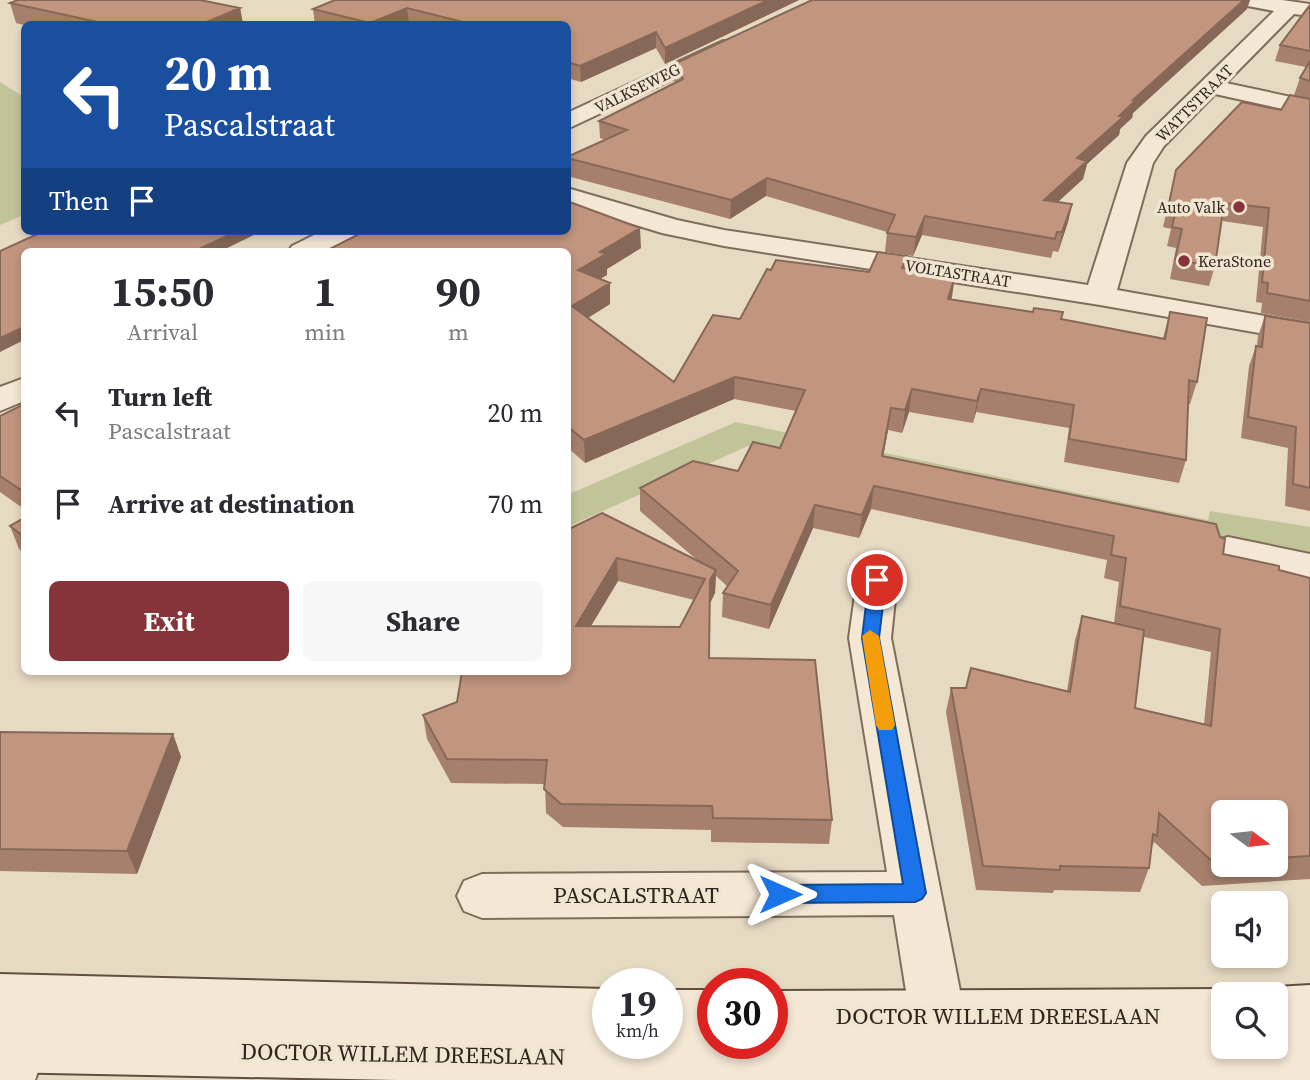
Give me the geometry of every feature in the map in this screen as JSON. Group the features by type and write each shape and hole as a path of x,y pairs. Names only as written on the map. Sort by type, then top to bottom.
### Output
{"street":[{"path":"1244,0 1299,9"},
{"name":"WATTSTRAAT","path":"1100,296 1140,163 1155,141 1211,86 1299,9"},
{"name":"VALKSEWEG","path":"571,120 737,40"},
{"path":"1211,86 1310,108"},
{"name":"VOLTASTRAAT","path":"571,197 672,227 724,238 1100,296 1310,333"},
{"path":"310,248 336,235"},
{"path":"0,401 21,390"},
{"path":"1228,551 1310,567"},
{"path":"877,580 870,638 941,1040"},
{"name":"PASCALSTRAAT","path":"482,896 915,893"},
{"path":"1288,1011 1310,1010"},
{"name":"DOCTOR WILLEM DREESLAAN","path":"83,1043 592,1015"},
{"name":"DOCTOR WILLEM DREESLAAN","path":"6,1043 941,1040 1211,1015"},
{"name":"DOCTOR WILLEM DREESLAAN","path":"788,1018 941,1040 1197,1064 1310,1058"}],"green space":[{"path":"0,82 21,95 21,216 0,225"},
{"path":"736,422 1208,520 1210,511 1310,527 1310,555 897,479 748,446 571,525 571,493"}],"building":[{"path":"18,0 200,0 240,8 209,21 93,21 10,3"},
{"path":"335,0 768,0 665,48 656,32 580,66 571,63 571,21 459,21 407,8 375,21 362,21 313,9"},
{"path":"812,0 1244,0 1133,100 1136,100 1119,116 1123,117 1077,158 1087,161 1044,200 1072,204 1062,232 1057,232 1055,239 925,216 916,237 887,233 895,215 767,178 731,200 571,159 571,155 627,130 599,121 683,79 674,64"},
{"path":"1310,5 1310,51 1280,45"},
{"path":"1310,61 1310,81 1300,78"},
{"path":"1290,95 1310,99 1310,301 1267,293 1268,283 1262,282 1269,208 1224,203 1215,266 1175,260 1182,229 1172,227 1176,210 1168,208 1176,170 1242,102 1281,110"},
{"path":"571,202 640,228 600,252 606,254 578,270 610,283 572,306 674,382 713,315 740,319 767,269 771,270 776,260 869,272 878,252 907,256 902,268 955,276 948,299 1033,312 1034,308 1063,312 1061,319 1165,339 1170,312 1207,318 1197,382 1189,380 1186,460 1069,439 1074,405 981,389 977,401 912,389 905,410 891,408 882,456 1216,524 1220,537 1225,539 1223,554 1279,566 1279,570 1310,578 1310,856 1288,857 1288,800 1211,800 1211,860 1159,813 1157,836 1153,834 1149,868 1060,866 1060,870 983,866 951,688 966,688 971,668 1070,692 1082,616 1144,630 1135,708 1211,726 1220,629 1120,606 1126,558 1111,555 1114,536 874,486 862,515 815,505 771,605 723,593 738,571 640,488 693,461 738,471 753,442 780,448 805,390 735,377 584,440 571,429 571,248 332,248 357,235 571,235"},
{"path":"35,235 229,235 201,248 21,248 21,328 0,338 0,251"},
{"path":"1265,316 1310,323 1310,488 1293,484 1296,427 1248,417 1256,346 1262,347"},
{"path":"21,406 21,490 0,476 0,416"},
{"path":"602,513 716,570 710,580 709,658 815,660 832,820 713,818 712,806 561,804 544,789 547,760 447,759 423,715 457,702 462,675 571,675 571,528","holes":["617,558 705,579 680,627 576,626"]},
{"path":"21,520 21,535 10,526"},
{"path":"0,732 173,734 127,851 0,849"}],"slow traffic":[{"path":"870,636 886,725"}],"place":[{"name":"Auto Valk","path":"1239,207"},
{"name":"KeraStone","path":"1184,261"}],"route":[{"path":"780,894 915,893 870,638 877,580"}]}
